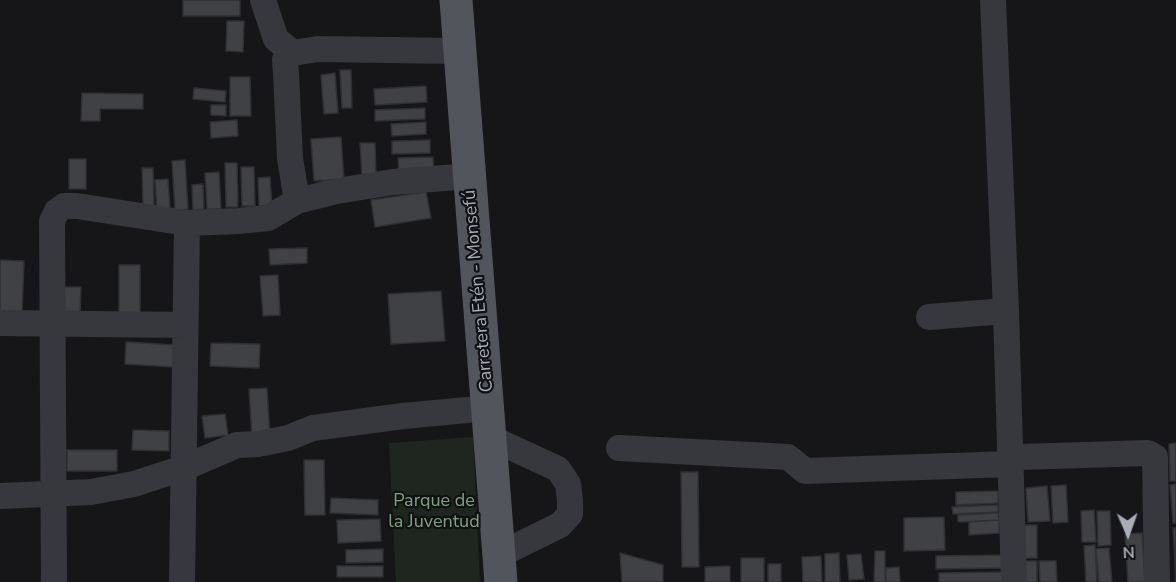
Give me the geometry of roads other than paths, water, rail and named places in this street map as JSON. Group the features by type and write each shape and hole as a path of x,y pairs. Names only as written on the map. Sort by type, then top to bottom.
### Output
{"main road":[{"name":"Carretera Etén - Monsefú","path":"456,0 500,568"}],"street":[{"path":"263,0 276,39 293,53"},
{"path":"993,0 1014,582"},
{"path":"297,201 290,158 285,60 293,53 317,49 460,51"},
{"path":"54,582 52,221 57,211 64,206 100,208 187,224 268,218 297,201 393,182 470,176"},
{"path":"182,582 186,467 187,224"},
{"path":"929,317 1006,311"},
{"path":"0,323 185,325"},
{"path":"0,496 55,495 134,484 186,467 237,445 288,438 314,428 403,416 490,423 558,469 568,484 570,500 570,514 560,525 500,568"},
{"path":"619,448 788,457 805,471 1011,464 1020,457 1148,453 1155,457 1157,582"}],"park label":[{"name":"Parque de la Juventud","path":"434,512"}]}
